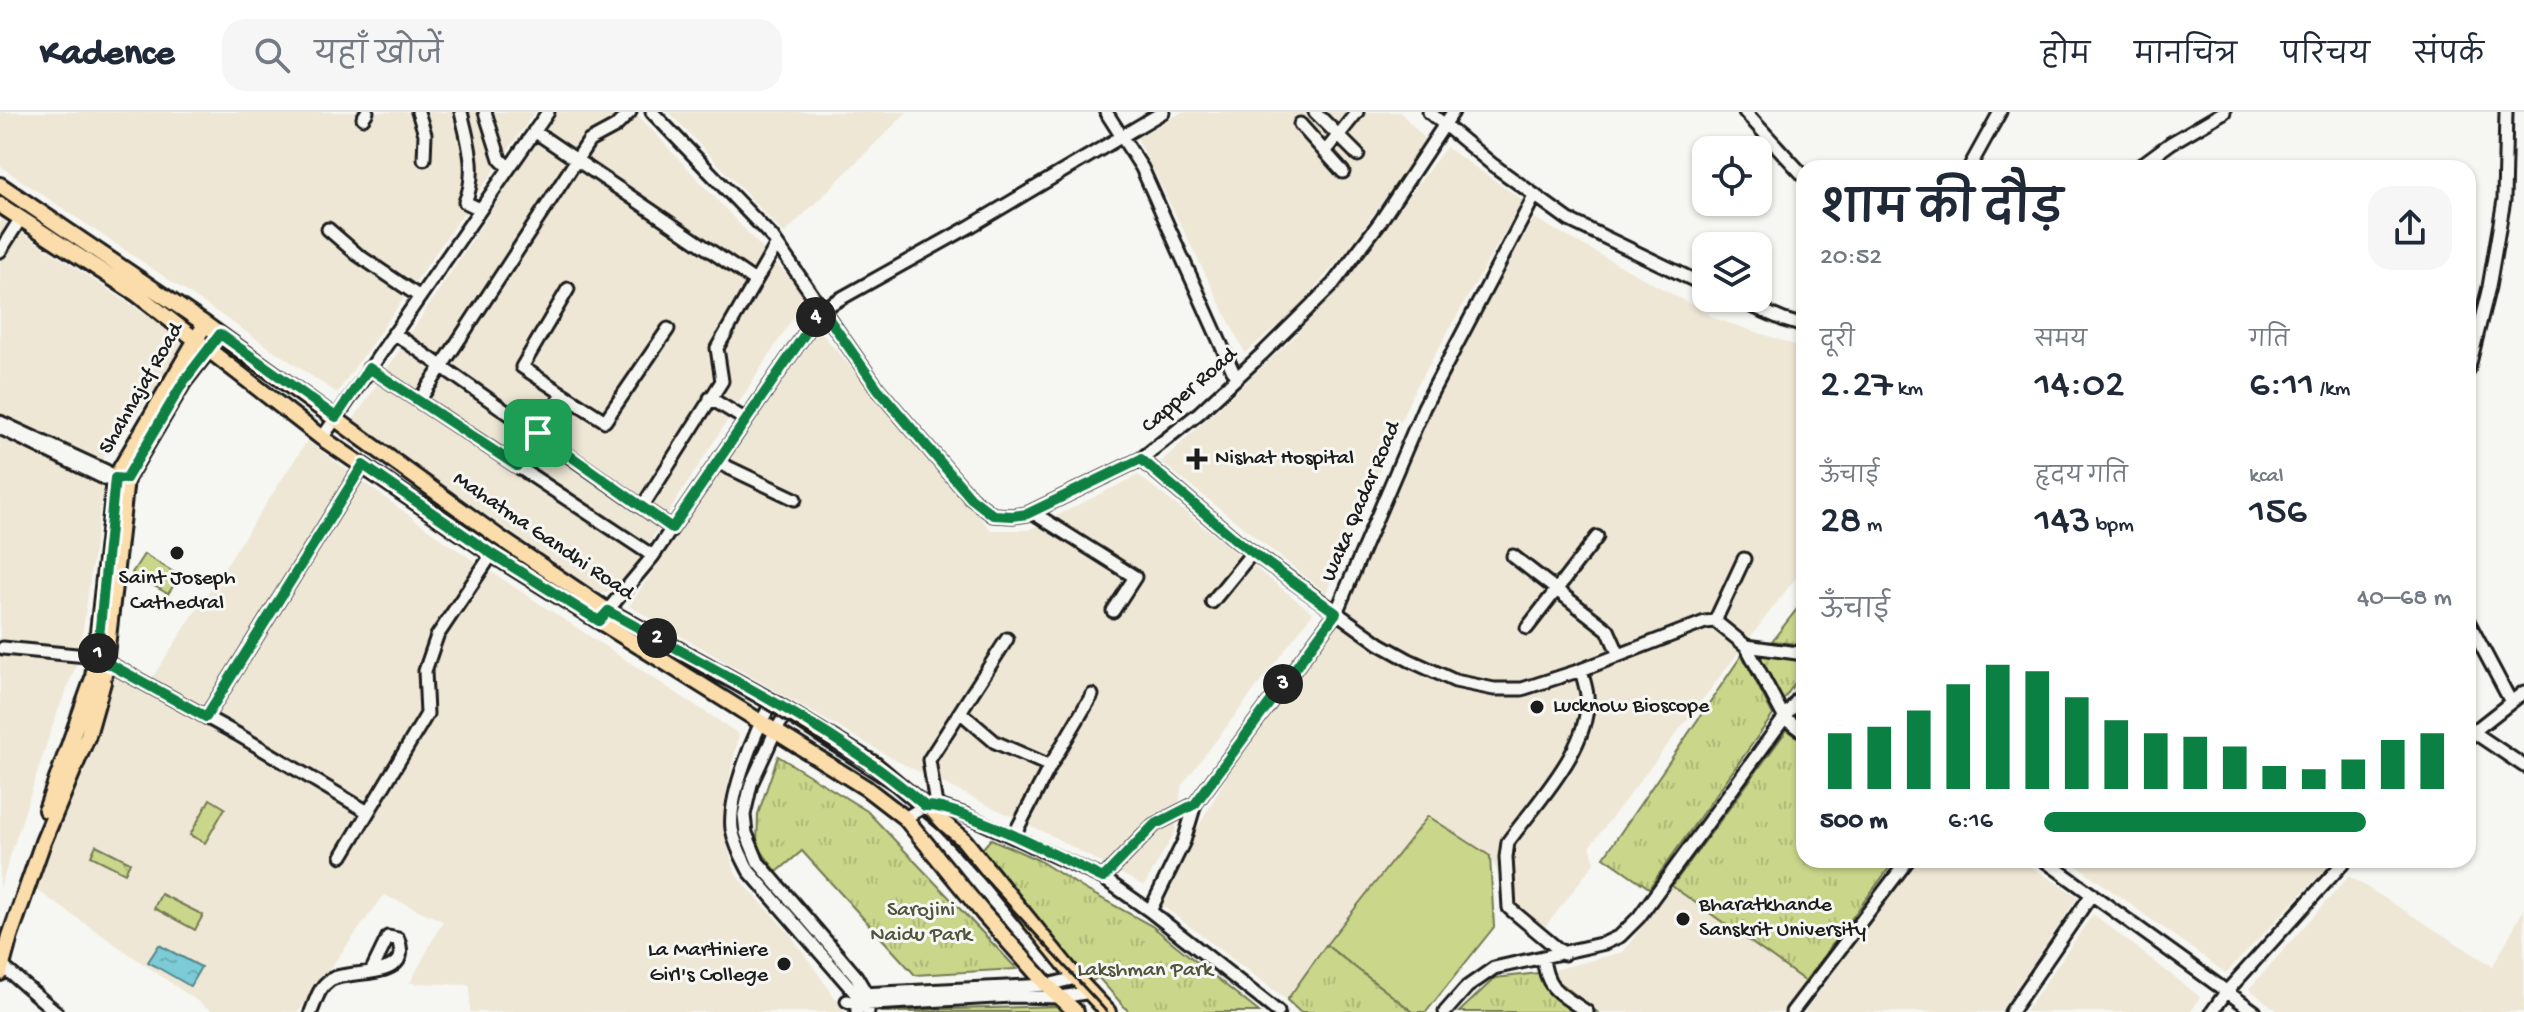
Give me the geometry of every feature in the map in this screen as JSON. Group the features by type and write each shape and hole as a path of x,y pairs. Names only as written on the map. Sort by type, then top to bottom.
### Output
{"main road":[{"name":"Mahatma Gandhi Road","path":"0,185 220,334 604,616 760,724 866,788 905,818 1047,985 1076,1012"},
{"name":"Mahatma Gandhi Road","path":"0,205 137,294 322,438 492,554 604,616 772,702 874,764 930,806 974,851 1076,978 1108,1012"},
{"name":"Shahnajaf Road","path":"0,938 102,660 121,478 205,324"},
{"path":"121,478 184,381 220,334"},
{"path":"1,968 43,842 88,735 102,660"}],"street":[{"path":"418,112 425,134 424,159"},
{"path":"461,112 472,160 471,187 465,202 480,209"},
{"path":"485,112 500,159 509,168"},
{"path":"322,438 548,112"},
{"path":"419,401 589,141 615,127 630,112"},
{"name":"Capper Road","path":"652,112 777,244 878,389 971,498 993,515 1013,516 1032,512 1141,459 1199,413 1333,284 1380,222 1453,112"},
{"path":"1106,112 1142,168 1236,378"},
{"path":"604,616 653,556 822,309 969,227 1163,112"},
{"path":"1315,112 1358,155"},
{"path":"1325,152 1357,112"},
{"path":"1429,112 1569,220 1692,279"},
{"path":"1745,112 1796,167"},
{"path":"1973,160 2000,112"},
{"path":"2148,160 2224,112"},
{"path":"2476,339 2489,287 2504,200 2506,112"},
{"path":"1300,124 1343,172"},
{"path":"534,131 755,281"},
{"name":"Waka Qadar Road","path":"1150,911 1184,841 1195,804 1336,613 1424,407 1535,195"},
{"path":"0,251 21,218"},
{"path":"328,229 358,255 420,297"},
{"path":"642,507 722,381 717,348 777,244"},
{"path":"568,289 522,367 605,421 668,329"},
{"path":"1765,312 1796,324"},
{"path":"394,333 672,528"},
{"path":"369,368 653,556"},
{"path":"517,466 563,394"},
{"path":"710,398 746,420"},
{"path":"0,422 121,478"},
{"path":"0,428 106,479 121,478"},
{"path":"1141,459 1252,553 1336,613 1380,644 1455,681 1494,689 1522,689 1715,621 1746,646 1784,717 1796,726"},
{"path":"717,462 795,499"},
{"path":"206,717 363,465"},
{"path":"1032,512 1135,577 1113,611"},
{"path":"1527,628 1597,537"},
{"path":"1212,602 1252,553"},
{"path":"342,856 427,714 425,671 437,636 492,554"},
{"path":"1513,556 1608,630 1619,655"},
{"path":"1715,621 1744,559"},
{"path":"2476,636 2511,702"},
{"path":"930,806 929,760 1007,639"},
{"path":"1746,646 1796,653"},
{"path":"3,648 102,660 368,812"},
{"path":"1564,954 1509,908 1506,857 1508,842 1574,751 1584,721 1587,696 1581,670"},
{"path":"2476,728 2524,692"},
{"path":"1013,837 1092,695"},
{"path":"1445,1012 1467,987 1494,968 1564,954 1620,936 1639,917 1796,701"},
{"path":"772,702 760,724 734,800 732,827 736,847 749,871 862,1003"},
{"path":"787,712 751,784 744,815 746,833 758,862 856,976 862,1003"},
{"path":"960,712 995,742 1050,766"},
{"path":"2476,736 2524,766"},
{"name":"Waka Qadar Road","path":"1103,878 1154,825 1195,804"},
{"path":"905,818 930,806 1013,837 1103,878 1278,1012"},
{"path":"1792,1012 1902,868"},
{"path":"2055,868 2255,1012"},
{"path":"2212,1012 2227,991 2339,868"},
{"path":"2011,1012 2092,894"},
{"path":"1543,957 1545,976 1554,989 1587,1012"},
{"path":"1,968 56,1012"},
{"path":"311,1012 321,988 332,979 345,974 357,976 371,972"},
{"path":"862,1003 1047,985 1076,978"},
{"path":"862,1003 1012,996 1061,997 1091,992"}],"shaded area":[{"path":"0,112 535,112 337,393 0,166"},
{"path":"556,112 635,112 807,296 621,587 600,594 352,422"},
{"path":"669,112 907,112 784,234"},
{"path":"1182,112 1400,112 1427,141 1345,253 1297,309 1245,353 1137,138"},
{"path":"1446,147 1523,200 1413,393 1326,593 1161,462 1295,336 1375,240"},
{"path":"0,218 189,343 104,457 103,486 79,658 53,724 0,888"},
{"path":"1534,218 1692,305 1692,312 1704,312 1796,345 1796,577 1590,846 1595,862 1543,930 1509,897 1490,856 1429,816 1326,945 1287,1000 1156,901 1229,773 1334,626 1371,551 1429,412"},
{"path":"819,330 991,530 1028,530 1138,475 1313,613 1182,785 1175,832 1144,886 1052,836 897,761 629,606"},
{"path":"307,441 450,545 739,734 725,797 724,835 736,875 790,934 845,1012 470,1012 470,985 410,983 443,921 384,895 298,1012 213,1012 28,884 116,675 300,779 307,769 152,678"},
{"path":"1912,868 2033,868 2078,897 2000,1012 1804,1012"},
{"path":"2080,868 2326,868 2226,973"},
{"path":"2349,876 2493,966 2524,909 2524,1012 2279,1012 2249,989"},
{"name":"Bharatkhande Sanskrit University","path":"1672,886 1805,981 1782,1012 1597,1012 1547,972 1623,952"},
{"path":"2093,914 2200,997 2191,1012 2025,1012"}],"green space":[{"path":"144,554 180,576 168,594 132,573"},
{"path":"1796,610 1796,644 1772,641"},
{"path":"1765,652 1796,658 1796,681 1782,702 1759,662"},
{"path":"1742,655 1773,715 1649,888 1604,857"},
{"path":"1787,730 1796,736 1796,868 1889,868 1805,981 1672,886"},
{"name":"Sarojini Naidu Park","path":"778,756 867,811 1017,969 915,975 802,851 777,872 757,845 758,814"},
{"path":"210,799 225,808 205,843 190,835"},
{"path":"1428,816 1490,856 1494,927 1426,1012 1413,1012 1326,945"},
{"name":"Lakshman Park","path":"991,839 1038,860 1152,926 1259,1012 1129,1012 1098,977 1090,983 982,849"},
{"path":"96,845 130,862 125,873 91,856"},
{"path":"161,894 203,915 195,930 154,908"},
{"path":"1326,945 1413,1012 1300,1012 1287,1000"},
{"path":"1547,972 1597,1012 1459,1012 1495,978"},
{"path":"1059,1006 1064,1012 881,1012 881,1011"}],"water":[{"path":"159,945 201,967 190,986 148,962"}],"railway":[{"path":"632,622 918,807 1107,1012"}],"place":[{"name":"Nishat Hospital","path":"1197,459"},
{"name":"Saint Joseph Cathedral","path":"177,553"},
{"name":"Lucknow Bioscope","path":"1537,707"},
{"name":"Bharatkhande Sanskrit University","path":"1683,919"},
{"name":"La Martiniere Girl's College","path":"784,964"}],"route":[{"path":"822,309 878,389 971,498 993,515 1027,514 1141,459 1237,541 1336,613 1195,804 1154,825 1103,878 963,814 936,805 925,806 874,764 772,702 608,611 599,621 492,554 363,465 206,717 97,657 115,478 126,479 184,381 220,334 336,417 369,368 517,466 538,433 672,528 822,309"}]}
